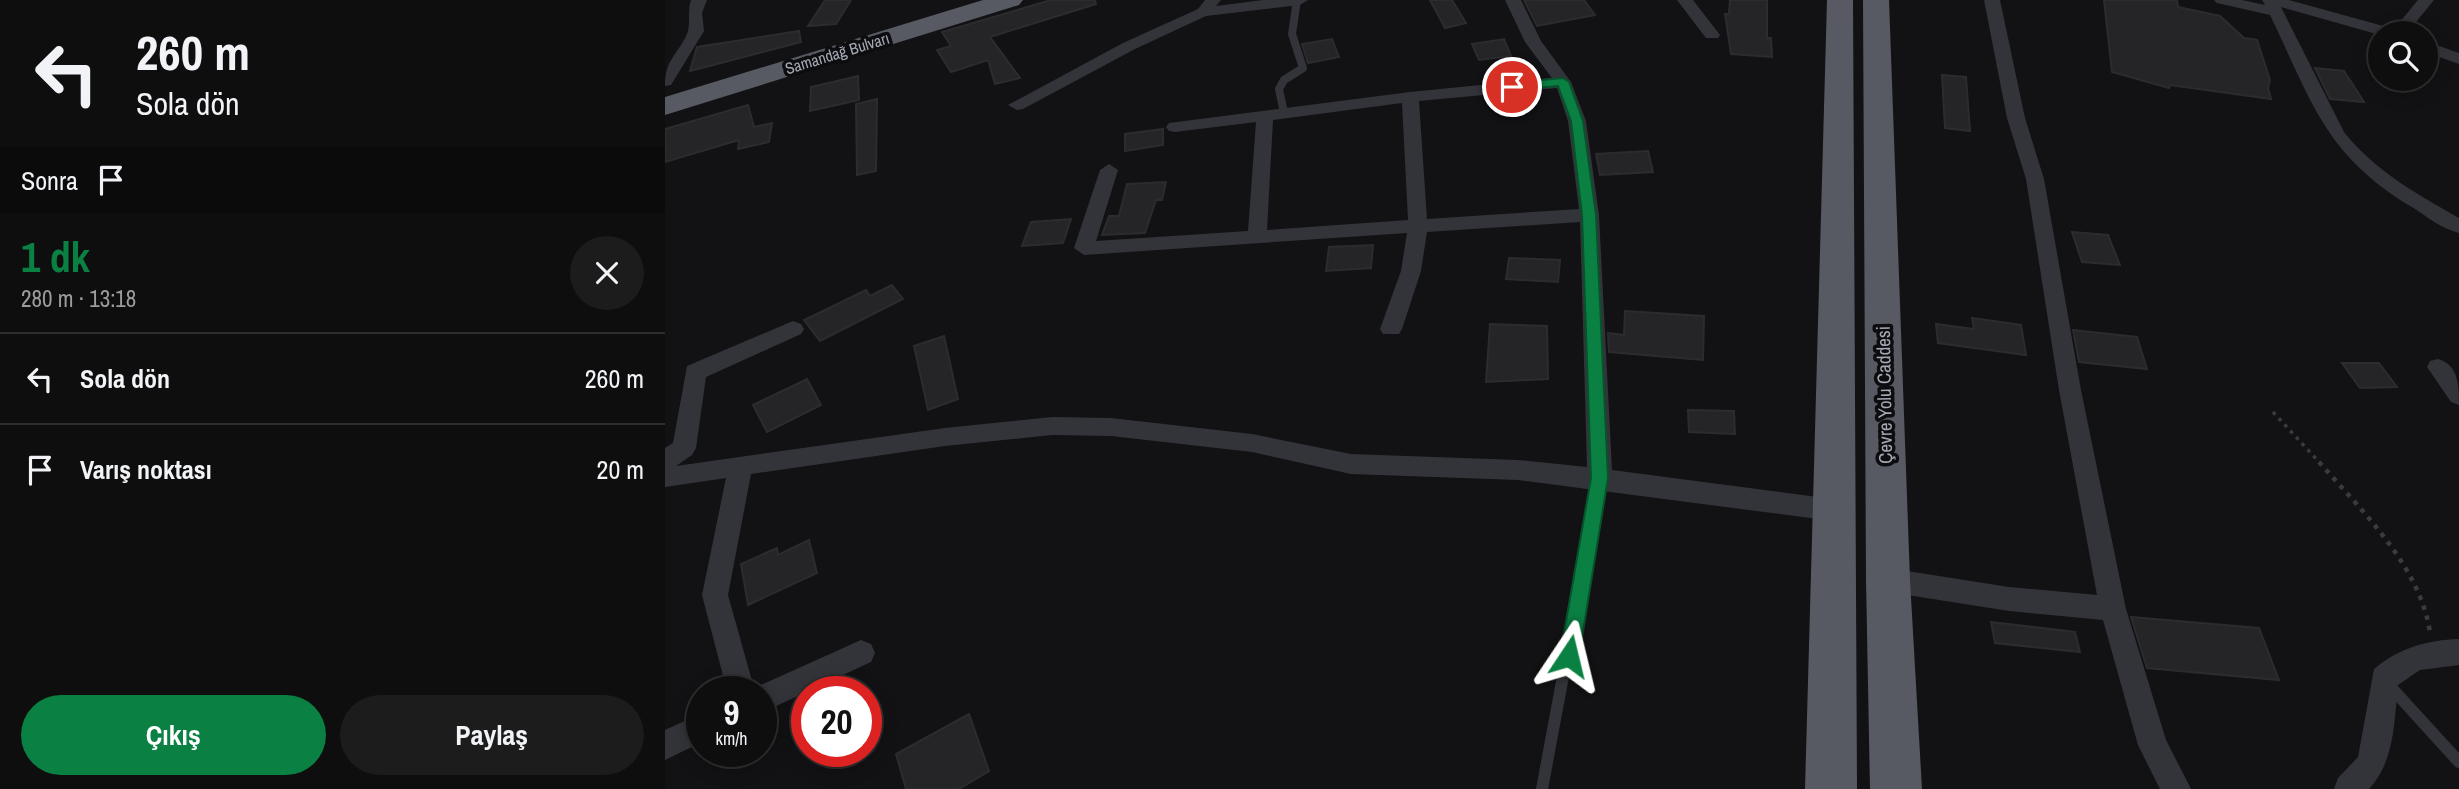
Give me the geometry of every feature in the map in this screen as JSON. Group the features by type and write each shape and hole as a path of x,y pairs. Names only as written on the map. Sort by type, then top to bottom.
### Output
{"highway":[{"name":"Samandağ Bulvarı","path":"665,84 966,0"},
{"name":"Samandağ Bulvarı","path":"665,106 1010,0"},
{"path":"1831,789 1839,0"},
{"name":"Çevre Yolu Caddesi","path":"1876,0 1888,580 1896,789"}],"street":[{"path":"665,84 696,31 694,13 699,0"},
{"path":"1017,105 1208,6 1299,0"},
{"path":"1513,0 1533,42 1563,82 1577,121 1589,215 1600,478"},
{"path":"1685,0 1712,35"},
{"path":"1992,0 2016,118 2035,179 2070,390 2113,609 2153,745 2176,789"},
{"path":"2222,0 2272,4 2368,27"},
{"path":"2409,21 2426,0"},
{"path":"2272,4 2336,133 2348,151 2376,177 2459,227"},
{"path":"2438,51 2459,59"},
{"path":"1175,127 1410,97 1563,82"},
{"path":"1391,329 1411,271 1418,228 1410,97"},
{"path":"1257,238 1265,116"},
{"path":"1109,170 1084,248 1589,215"},
{"path":"665,460 684,447 695,372 793,329"},
{"path":"2438,367 2459,396"},
{"path":"665,477 1040,427 1111,427 1252,443 1307,457 1352,464 1518,470 1600,478 1833,510"},
{"path":"737,676 715,595 741,465"},
{"path":"1888,580 2009,599 2113,609"},
{"path":"2350,789 2371,765 2377,743 2384,679 2408,659 2446,652"},
{"path":"777,692 861,653"},
{"path":"665,745 686,735"}],"lane":[{"path":"1285,113 1279,89 1284,80 1303,68 1292,34 1299,0"},
{"path":"1542,789 1569,656 1600,478"},
{"path":"2384,679 2459,762"}],"path":[{"path":"2273,412 2333,478 2418,588 2446,652"}],"building":[{"path":"825,0 851,0 836,24 808,26"},
{"path":"1051,0 1095,0 1096,4 990,37 1020,78 995,84 988,60 951,72 937,50 951,46 942,32"},
{"path":"1430,0 1452,0 1466,23 1445,28"},
{"path":"1524,0 1584,0 1595,15 1537,26"},
{"path":"1730,0 1767,0 1767,38 1771,38 1772,57 1731,54 1725,14 1729,14"},
{"path":"2104,0 2177,0 2178,7 2220,16 2244,38 2257,40 2270,80 2268,88 2271,99 2170,85 2169,88 2112,72"},
{"path":"799,31 801,42 690,71 697,47"},
{"path":"1332,39 1339,57 1308,63 1302,44"},
{"path":"1504,39 1511,56 1479,60 1472,44"},
{"path":"2315,68 2344,71 2364,102 2330,99"},
{"path":"1942,75 1966,77 1970,131 1945,128"},
{"path":"858,76 859,100 810,111 811,87"},
{"path":"877,99 876,171 857,175 856,104"},
{"path":"748,105 754,127 772,123 769,142 738,149 739,140 665,162 665,129"},
{"path":"1163,129 1163,145 1125,151 1125,134"},
{"path":"1648,151 1653,172 1600,175 1596,154"},
{"path":"1166,182 1162,200 1156,200 1145,233 1102,235 1109,216 1119,216 1127,184"},
{"path":"1071,219 1063,243 1022,246 1031,222"},
{"path":"2072,232 2108,235 2120,265 2082,262"},
{"path":"1373,245 1371,268 1326,271 1329,247"},
{"path":"1509,258 1560,260 1558,282 1506,279"},
{"path":"892,285 903,299 820,341 804,320 866,290 870,296"},
{"path":"1625,311 1704,316 1703,360 1609,352 1608,333 1624,335"},
{"path":"1972,318 2021,325 2026,355 1938,343 1936,324 1974,329"},
{"path":"1490,324 1547,326 1548,379 1486,382"},
{"path":"2073,330 2137,337 2147,369 2079,362"},
{"path":"944,336 958,399 928,410 914,346"},
{"path":"2342,363 2379,363 2397,387 2360,388"},
{"path":"807,379 821,405 767,432 753,405"},
{"path":"1688,410 1734,411 1735,434 1689,432"},
{"path":"809,540 817,573 748,605 741,564 777,548 778,555"},
{"path":"2131,617 2259,628 2279,680 2147,668"},
{"path":"1991,622 2075,632 2080,652 1995,643"},
{"path":"969,714 989,771 959,789 906,789 896,754"}],"route":[{"path":"1512,87 1563,82 1571,98 1577,121 1589,215 1600,478 1569,656"}]}
